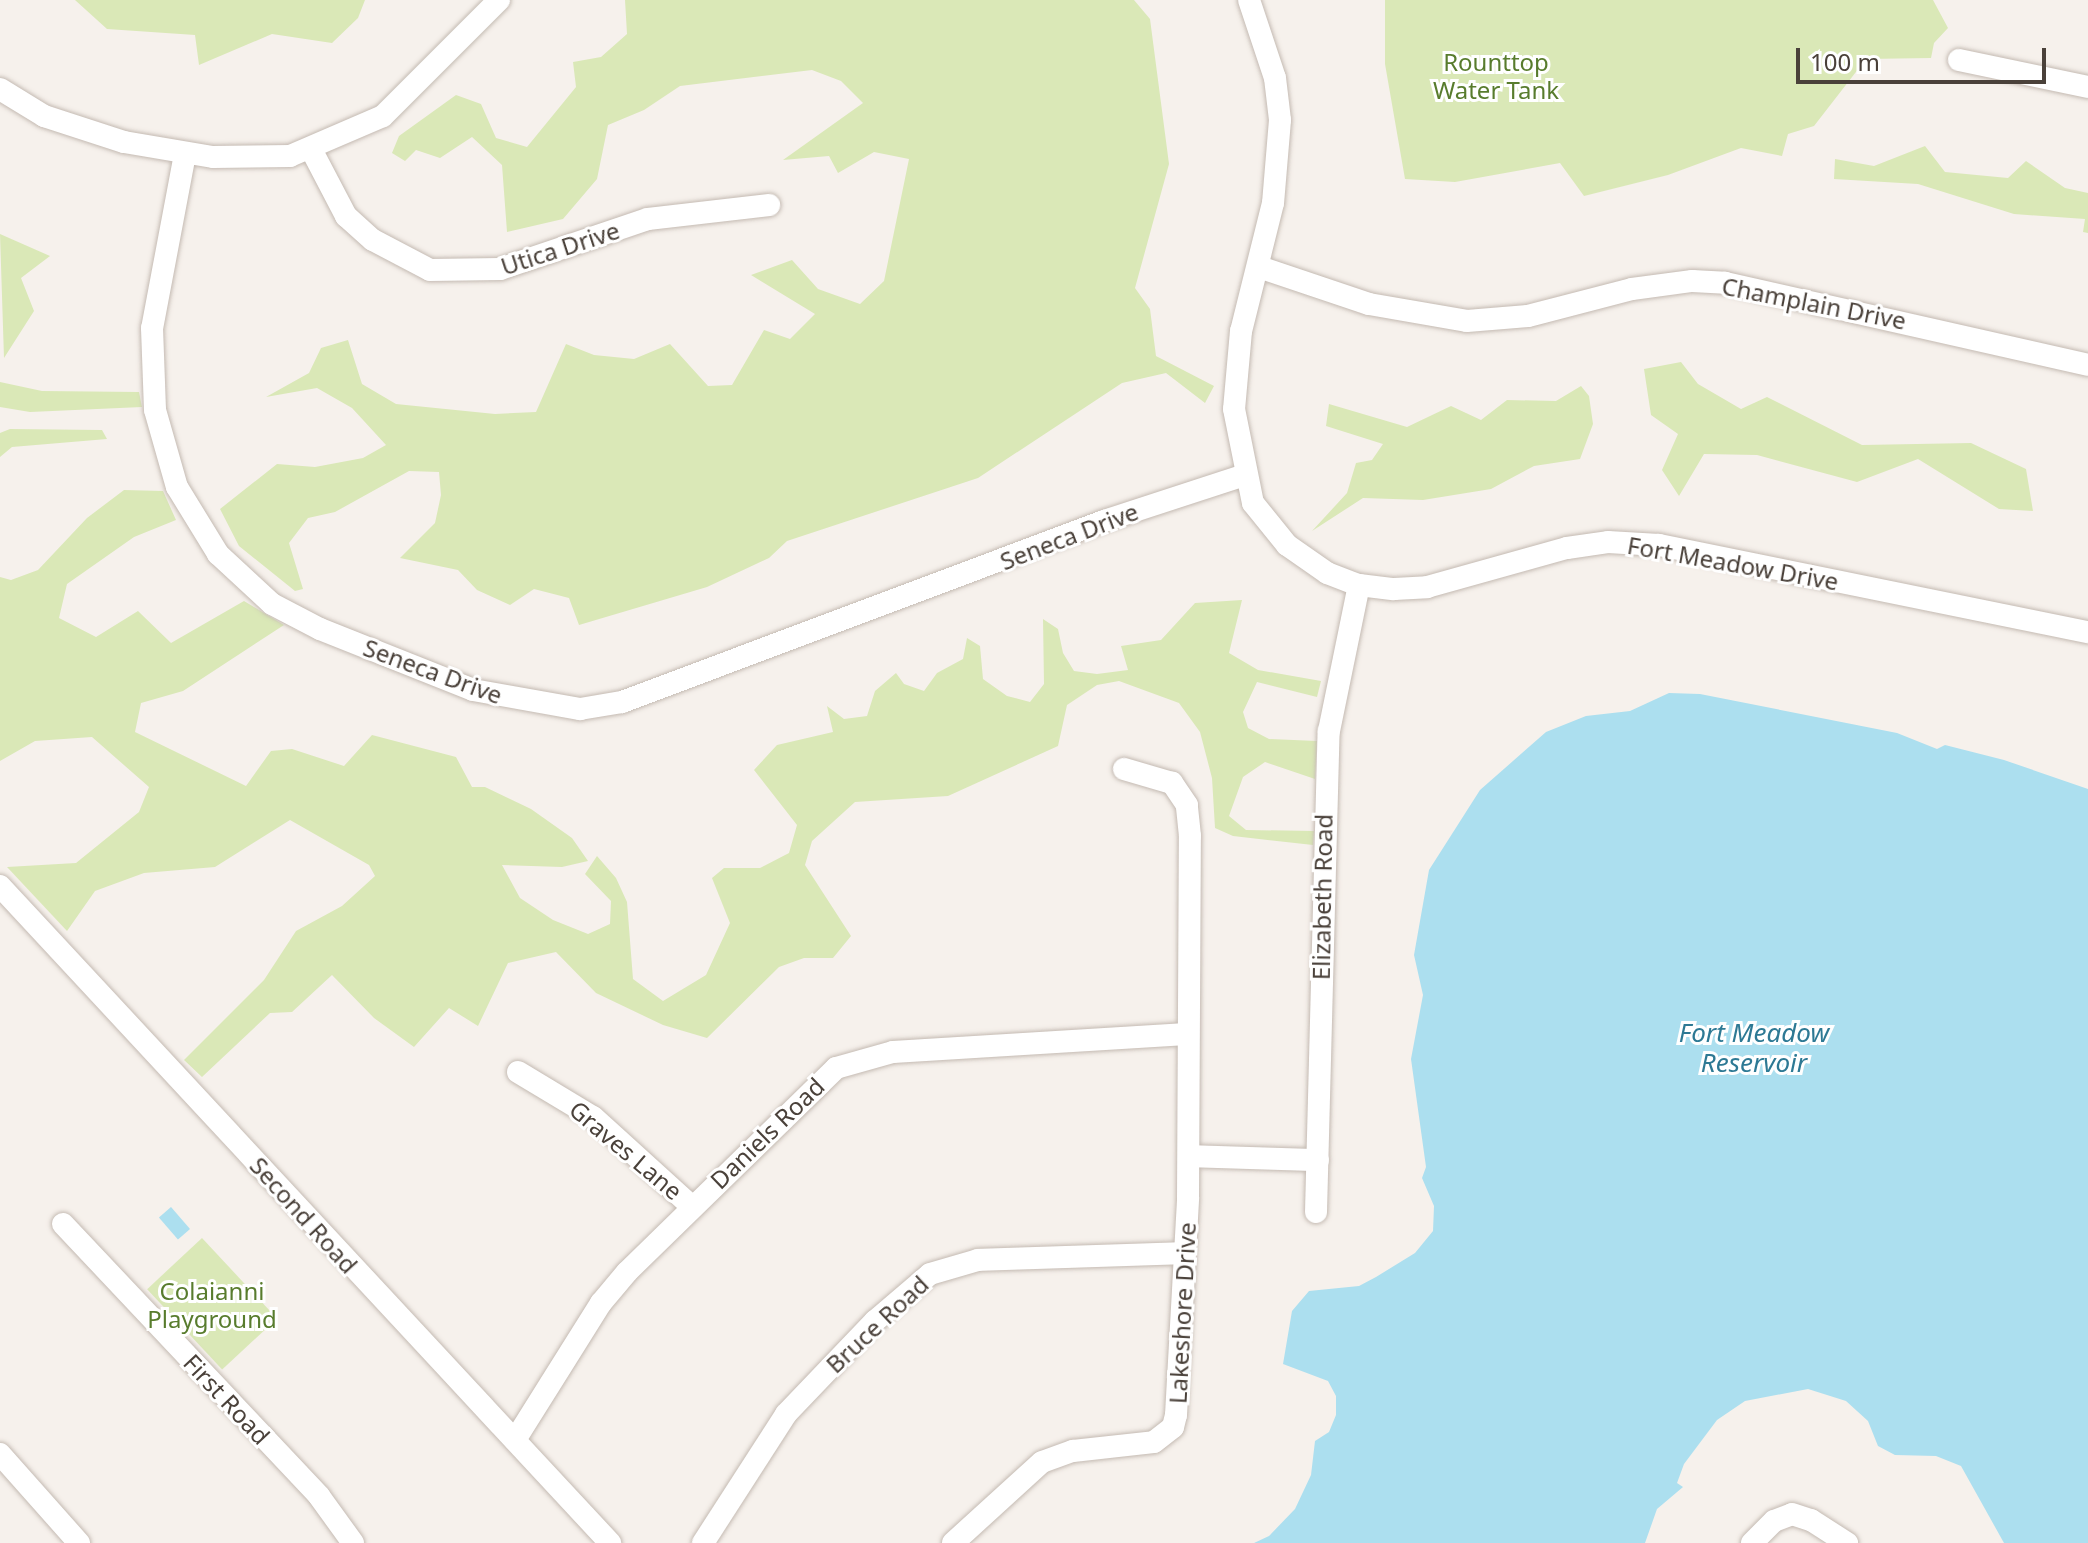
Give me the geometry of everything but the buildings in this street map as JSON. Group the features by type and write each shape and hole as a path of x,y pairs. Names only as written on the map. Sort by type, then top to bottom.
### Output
{"street":[{"path":"0,89 70,127 185,154 256,159 311,149 383,116 499,0"},
{"name":"Fort Meadow Drive","path":"1249,0 1275,78 1280,120 1273,203 1233,377 1245,475 1253,503 1287,545 1327,573 1359,585 1427,587 1567,548 1608,542 1659,545 2088,632"},
{"path":"1959,60 2088,87"},
{"name":"Utica Drive","path":"311,149 346,216 373,240 430,270 500,269 648,219 769,205"},
{"name":"Seneca Drive","path":"185,154 152,328 155,410 177,487 218,554 272,604 320,629 473,690 580,709 622,702 1104,521 1245,475"},
{"name":"Champlain Drive","path":"1259,267 1369,304 1467,321 1528,316 1632,289 1692,281 1725,283 2088,365"},
{"name":"Elizabeth Road","path":"1316,1212 1326,772 1334,705 1359,585"},
{"name":"Lakeshore Drive","path":"953,1543 1042,1462 1073,1451 1154,1442 1173,1427 1189,1156 1187,805 1172,783 1124,769"},
{"name":"Second Road","path":"0,886 610,1543"},
{"name":"Daniels Road","path":"515,1440 601,1303 691,1206 814,1085 849,1062 893,1052 1186,1034"},
{"name":"Graves Lane","path":"518,1072 593,1117 691,1206"},
{"path":"1189,1156 1318,1160"},
{"name":"First Road","path":"63,1224 319,1496 353,1543"},
{"name":"Bruce Road","path":"703,1543 786,1414 875,1321 930,1274 978,1260 1184,1253"},
{"path":"0,1454 79,1543"},
{"path":"1752,1543 1774,1521 1792,1514 1811,1520 1847,1543"}],"green space":[{"path":"75,0 365,0 358,18 332,43 272,34 199,65 195,35 107,29"},
{"path":"625,0 1134,0 1150,19 1169,164 1135,288 1150,309 1156,356 1214,386 1205,403 1166,373 1122,383 978,478 787,541 769,558 707,587 579,625 569,598 534,589 510,605 477,590 458,570 400,558 435,523 441,495 439,472 409,471 335,512 308,518 289,543 303,589 295,591 239,546 220,509 277,464 315,467 363,458 386,445 352,408 317,388 266,397 309,373 321,348 348,340 362,384 396,404 495,414 536,412 566,344 594,355 634,359 670,344 708,386 732,385 764,330 790,339 815,314 751,275 792,260 818,289 860,304 884,281 909,159 874,152 838,173 829,156 783,160 863,103 841,81 812,70 680,86 644,110 608,125 597,179 563,219 507,232 502,165 472,137 440,158 416,150 405,161 392,153 399,136 456,95 481,104 496,138 527,147 576,87 573,62 601,57 627,34"},
{"name":"Rounttop Water Tank","path":"1385,0 1933,0 1948,28 1934,43 1931,58 1866,59 1814,126 1788,134 1782,156 1741,148 1668,175 1584,196 1560,163 1455,182 1405,179 1385,64"},
{"path":"1925,146 1945,172 2008,178 2026,161 2065,188 2088,193 2088,233 2083,232 2085,219 2014,214 1918,184 1834,179 1835,159 1874,166"},
{"path":"0,234 50,256 21,278 34,311 4,358"},
{"path":"1681,362 1698,384 1741,409 1767,397 1862,445 1971,443 2026,469 2033,511 1999,509 1918,459 1857,482 1757,455 1704,454 1679,496 1662,470 1678,434 1651,415 1644,369"},
{"path":"0,382 42,391 139,392 142,407 30,412 0,407"},
{"path":"1581,386 1589,396 1593,424 1580,459 1534,466 1491,489 1423,500 1363,498 1312,531 1347,493 1356,463 1372,460 1383,444 1326,426 1329,404 1407,427 1451,406 1481,420 1507,400 1556,401"},
{"path":"10,429 102,430 107,439 12,447 0,457 0,433"},
{"path":"124,490 163,491 176,520 134,537 67,584 59,618 96,637 138,611 171,643 244,601 284,625 183,691 141,703 135,732 246,786 271,751 292,749 344,766 372,735 456,757 472,787 485,787 531,809 572,838 588,861 562,867 502,865 520,898 553,920 588,934 610,924 611,901 585,874 597,856 616,878 627,902 633,979 663,1001 706,975 730,923 712,878 724,868 760,868 789,853 797,825 754,770 777,745 833,732 827,706 844,719 867,716 875,691 896,673 904,684 924,691 937,673 963,659 967,638 980,646 983,679 1007,696 1030,702 1044,684 1043,619 1058,629 1063,653 1074,671 1097,674 1128,670 1121,646 1161,640 1195,603 1242,600 1229,653 1258,670 1321,681 1317,697 1257,682 1243,712 1248,728 1269,739 1317,741 1315,779 1265,762 1243,777 1229,816 1246,830 1314,831 1313,845 1233,836 1215,828 1212,778 1200,732 1179,703 1119,681 1097,685 1067,705 1058,746 948,796 855,802 812,841 805,865 851,936 833,958 804,958 779,967 707,1038 663,1025 596,993 556,952 508,963 478,1026 449,1008 414,1047 374,1018 332,975 292,1012 270,1013 202,1077 184,1060 264,980 296,931 342,906 375,876 369,865 290,820 215,867 144,873 95,891 67,931 7,867 76,863 139,812 149,787 92,737 35,741 0,761 0,577 11,580 38,570 87,518"},
{"name":"Colaianni Playground","path":"202,1238 277,1318 222,1370 147,1289"}],"water":[{"name":"Fort Meadow Reservoir","path":"1669,693 1700,694 1897,733 1937,749 1945,745 2004,760 2088,789 2088,1543 2004,1543 1961,1466 1936,1456 1895,1455 1878,1446 1868,1421 1846,1401 1808,1389 1745,1401 1717,1420 1684,1464 1677,1483 1683,1487 1657,1509 1645,1543 1254,1543 1269,1536 1295,1509 1311,1475 1315,1441 1329,1432 1336,1415 1336,1396 1328,1381 1283,1364 1292,1311 1309,1291 1359,1286 1376,1277 1415,1253 1433,1231 1434,1206 1422,1178 1426,1167 1411,1059 1423,995 1414,955 1429,870 1480,790 1546,732 1586,716 1630,711"},
{"path":"171,1207 190,1229 178,1239 159,1217"}]}
